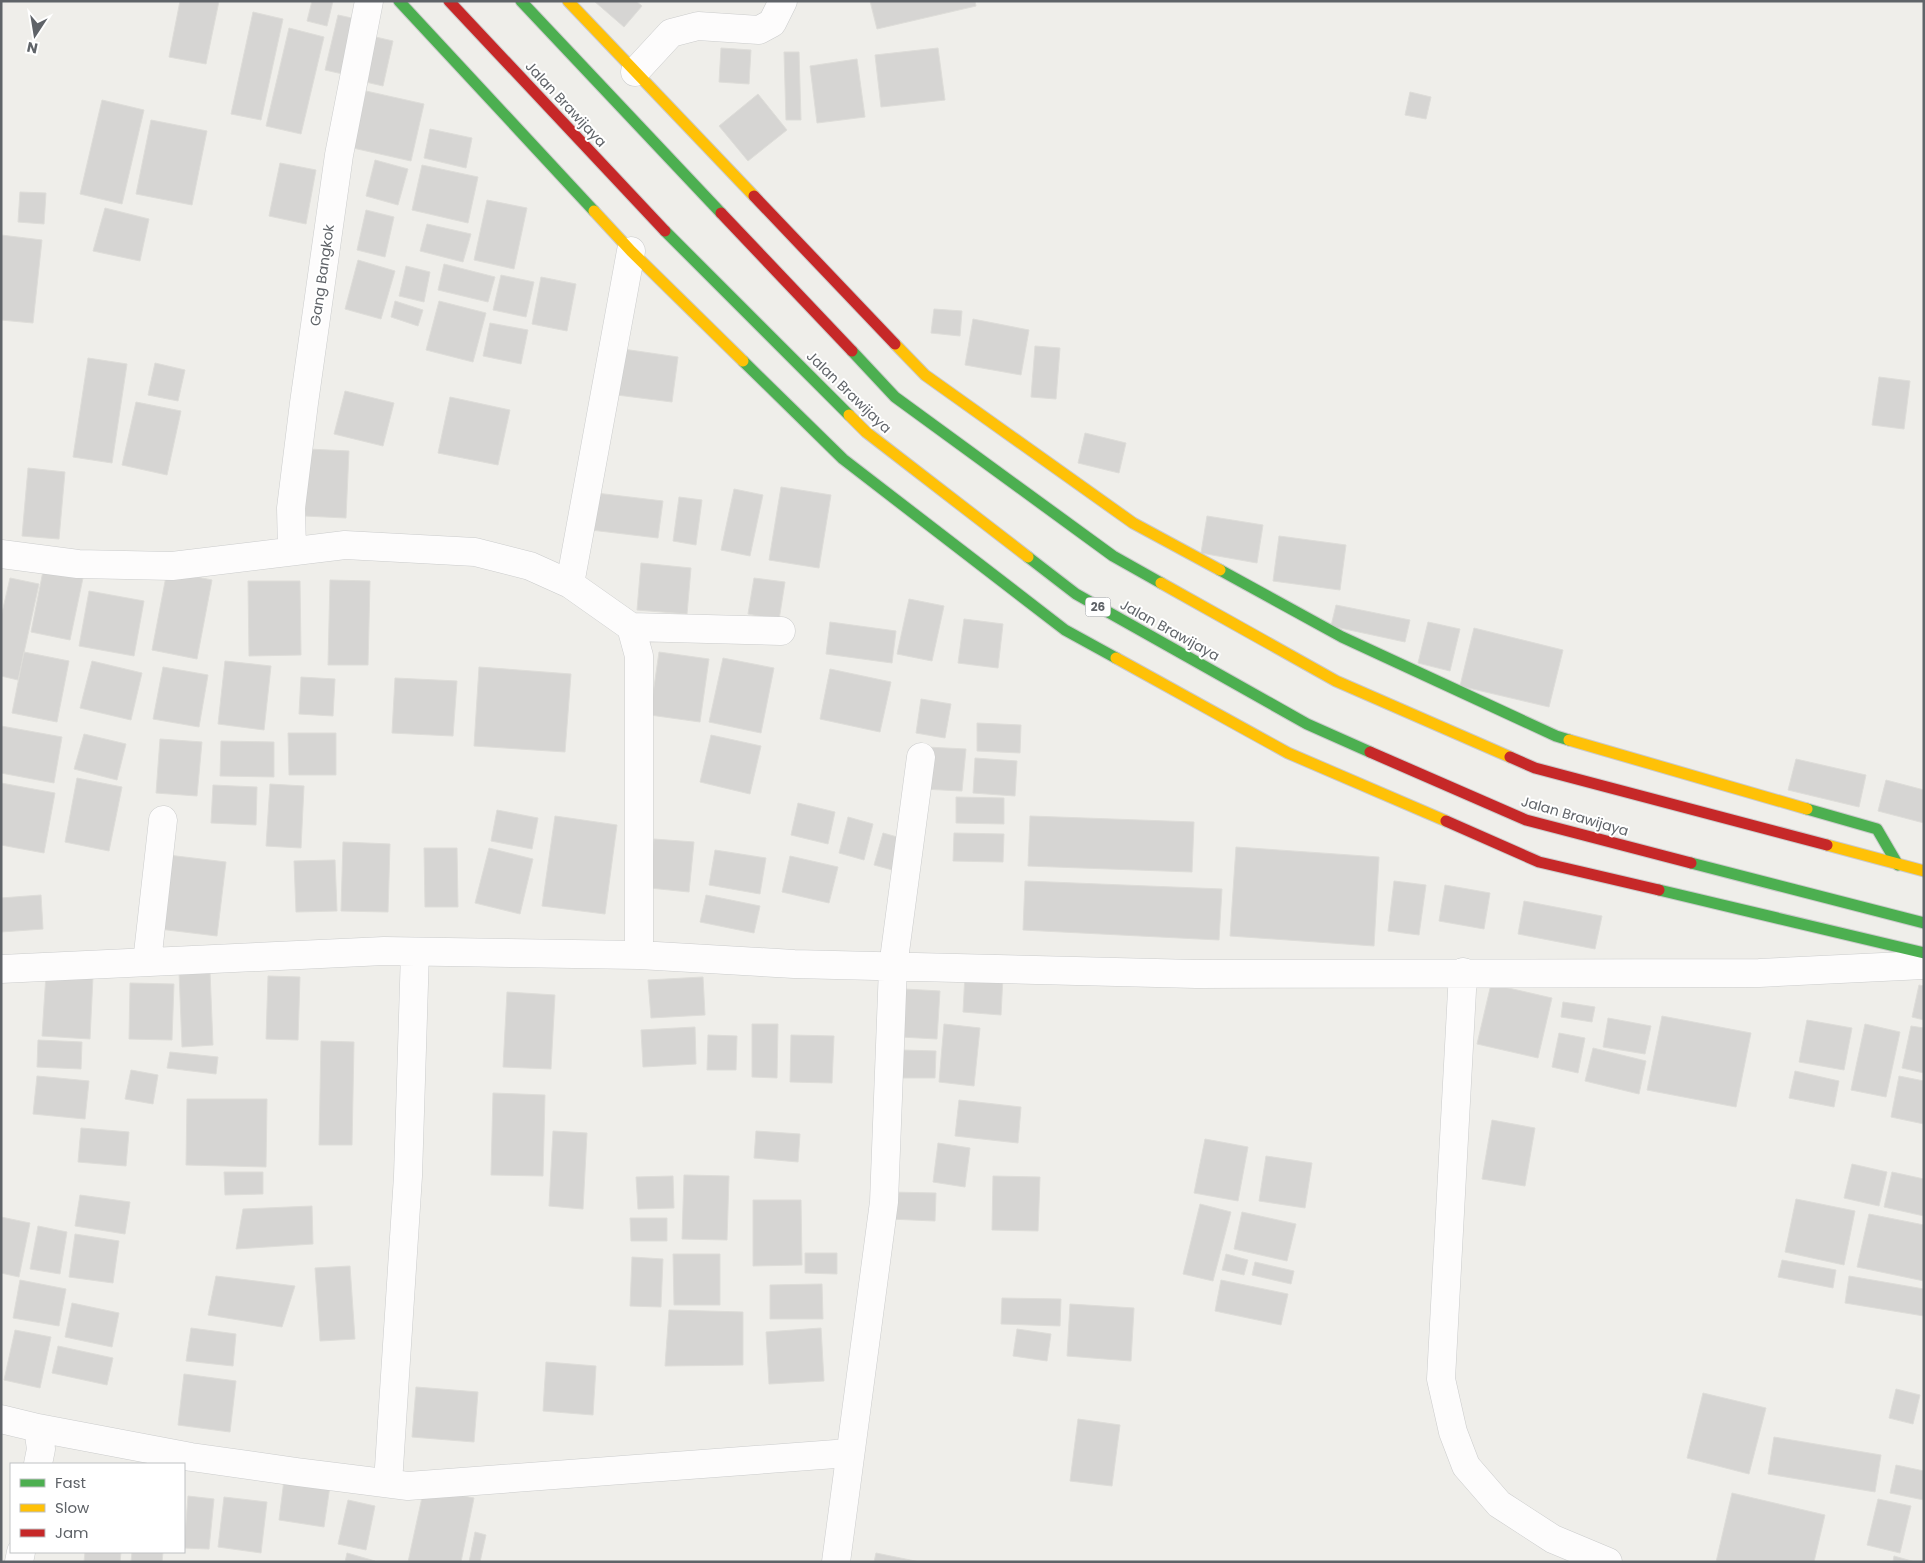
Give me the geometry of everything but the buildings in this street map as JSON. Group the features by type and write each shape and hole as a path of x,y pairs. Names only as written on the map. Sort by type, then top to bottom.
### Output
{"main road":[{"path":"399,1 631,252 842,459 1065,630 1288,753 1539,862 1924,953"},
{"name":"Jalan Brawijaya","path":"449,1 673,240 866,432 1076,594 1307,724 1526,820 1924,924"},
{"name":"Jalan Brawijaya","path":"521,1 895,397 1114,556 1336,681 1535,768 1924,871"},
{"path":"568,1 925,375 1133,523 1342,638 1556,736 1877,829 1898,865"}],"street":[{"name":"Gang Bangkok","path":"292,550 292,508 304,403 340,155 369,1"},
{"path":"635,72 671,33 698,26 759,30 772,23 783,1"},
{"path":"570,584 631,252"},
{"path":"1,554 78,564 172,566 345,545 475,552 530,566 570,584 630,627 781,630"},
{"path":"630,627 639,656 639,955"},
{"path":"836,1562 849,1453 884,1202 893,967 921,757"},
{"path":"147,962 163,820"},
{"path":"1,970 384,951 639,955 794,964 1196,974 1463,972 1759,973 1924,965"},
{"path":"388,1483 408,1176 415,952"},
{"path":"1463,972 1441,1379 1453,1432 1466,1466 1500,1504 1553,1539 1608,1562"},
{"path":"1,1419 38,1428 192,1457 408,1486 849,1453"},
{"path":"38,1428 41,1449 38,1463"}],"traffic: fast":[{"path":"399,1 594,211"},
{"path":"521,1 721,213"},
{"path":"665,231 849,415"},
{"path":"852,351 895,397 1113,556 1161,583"},
{"path":"743,361 843,459 1065,630 1116,658"},
{"path":"1028,557 1076,594 1307,724 1370,752"},
{"path":"1220,570 1342,637 1556,736 1569,740"},
{"path":"1807,809 1877,829 1898,865"},
{"path":"1691,863 1924,923"},
{"path":"1659,890 1924,953"}],"traffic: slow":[{"path":"568,1 754,196"},
{"path":"594,211 631,251 743,361"},
{"path":"895,344 925,375 1133,523 1220,570"},
{"path":"849,415 866,432 1028,557"},
{"path":"1161,583 1336,681 1510,757"},
{"path":"1116,658 1288,753 1446,821"},
{"path":"1569,740 1807,809"},
{"path":"1827,845 1924,871"}],"traffic: jam":[{"path":"449,1 665,231"},
{"path":"754,196 895,344"},
{"path":"721,213 852,351"},
{"path":"1370,752 1526,820 1691,863"},
{"path":"1510,757 1535,768 1827,845"},
{"path":"1446,821 1539,862 1659,890"}]}
